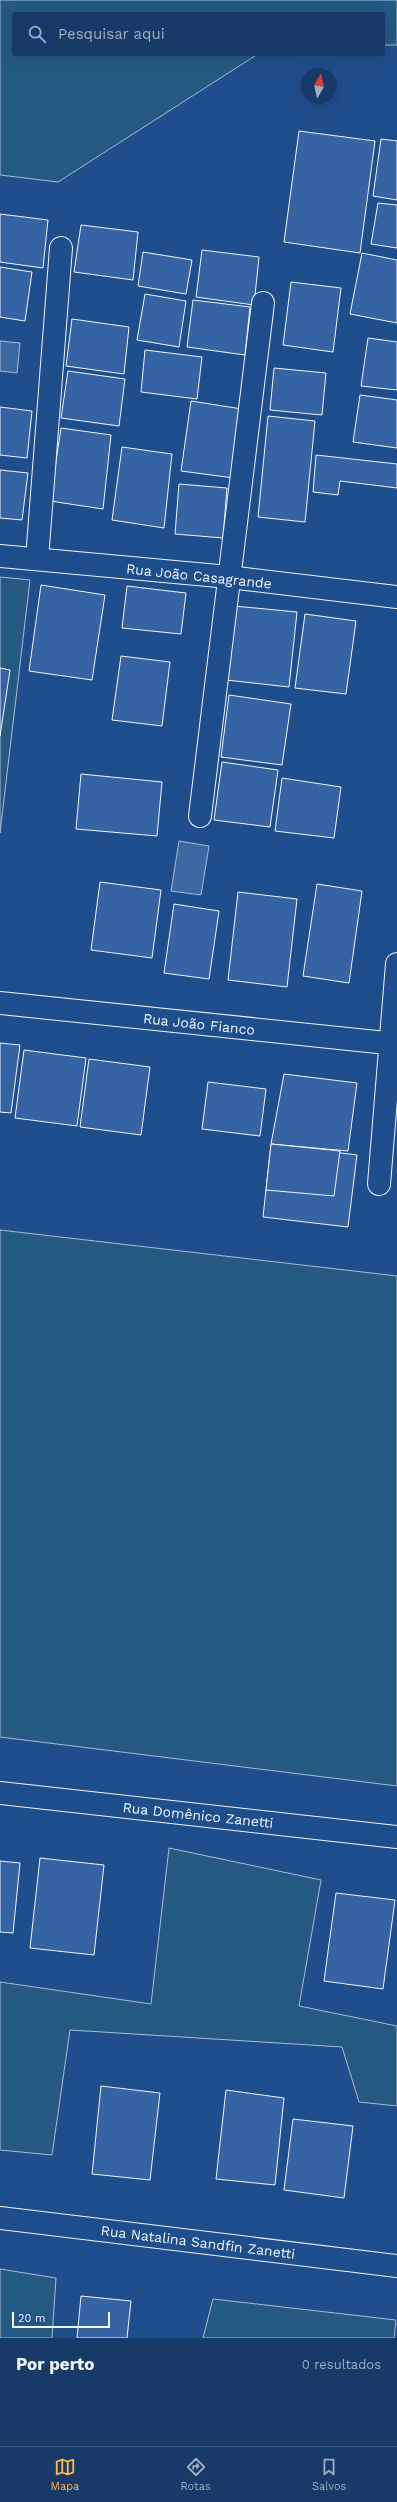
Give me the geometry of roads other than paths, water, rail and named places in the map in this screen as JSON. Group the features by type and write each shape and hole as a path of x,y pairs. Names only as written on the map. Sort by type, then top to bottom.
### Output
{"street":[{"path":"37,559 61,248"},
{"path":"200,816 228,577 263,303"},
{"name":"Rua João Casagrande","path":"0,556 228,577 397,597"},
{"path":"379,1184 393,1044 397,964"},
{"name":"Rua João Fianco","path":"0,1003 393,1044"},
{"name":"Rua Domênico Zanetti","path":"0,1793 397,1837"},
{"name":"Rua Natalina Sandfin Zanetti","path":"0,2218 397,2266"}]}
